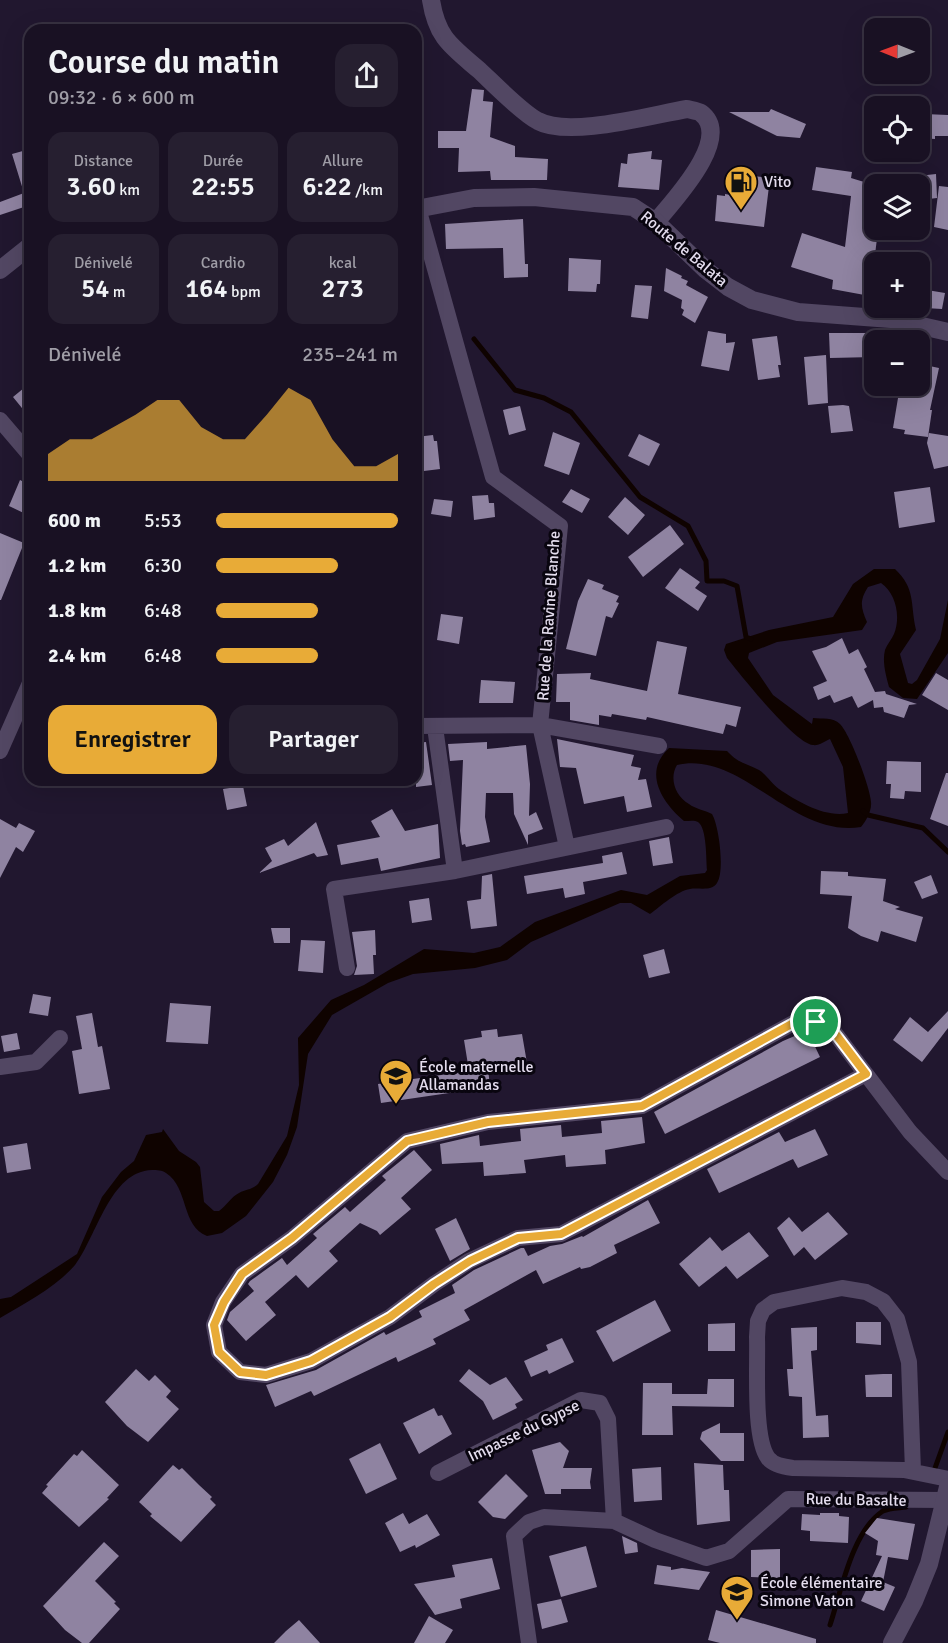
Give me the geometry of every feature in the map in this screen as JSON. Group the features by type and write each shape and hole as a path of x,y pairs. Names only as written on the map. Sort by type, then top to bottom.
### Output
{"street":[{"path":"432,0 434,19 444,39 537,121 557,128 578,128 687,109 701,113 709,125 710,143 704,160 656,222"},
{"name":"Route de Balata","path":"422,207 474,198 534,196 633,207 656,222 706,270 728,287 752,300 798,312 891,319 948,332"},
{"name":"Rue de la Ravine Blanche","path":"422,226 493,477 560,526 540,726 567,847"},
{"path":"0,270 24,251"},
{"path":"0,420 24,447"},
{"path":"0,751 24,697"},
{"path":"422,726 540,726 660,746"},
{"path":"435,727 455,871"},
{"path":"347,968 334,889 455,871 666,827"},
{"path":"866,1074 561,1234 518,1238 470,1261 434,1284 390,1317 311,1361 266,1375 240,1372 219,1352 214,1325 224,1302 242,1274 292,1238 407,1141 488,1122 642,1106 797,1021 816,1022 834,1032 866,1074 910,1132 948,1172"},
{"path":"0,1067 36,1062 60,1038"},
{"path":"913,1471 909,1362 897,1319 883,1301 866,1292 842,1288 774,1302 763,1310 758,1321 757,1337 759,1440 768,1459 781,1466 793,1468 913,1471 948,1479"},
{"name":"Impasse du Gypse","path":"438,1473 581,1401 600,1403 608,1419 614,1521"},
{"path":"892,1643 914,1601 929,1564 947,1496"},
{"name":"Rue du Basalte","path":"529,1643 514,1536 529,1522 544,1517 614,1521 655,1540 706,1558 729,1551 788,1499 947,1496"}],"shaded area":[{"path":"874,569 895,569 902,576 909,590 916,630 900,654 908,683 912,684 917,680 940,639 948,600 948,653 917,699 903,698 889,687 884,655 896,627 897,613 894,599 881,583 868,587 863,596 862,608 867,622 862,630 777,642 749,653 748,658 773,695 812,724 813,718 831,719 840,724 859,761 870,795 871,809 861,827 836,827 812,820 723,770 701,764 677,765 674,781 677,792 684,801 712,814 715,820 721,869 714,886 685,890 650,914 631,903 620,903 531,942 507,960 475,968 413,974 388,983 332,1015 308,1054 297,1127 287,1155 273,1182 246,1216 222,1233 207,1236 193,1224 178,1188 166,1173 152,1170 138,1173 125,1181 115,1193 75,1265 49,1288 0,1318 0,1299 11,1297 77,1254 102,1197 121,1172 134,1161 146,1135 162,1132 163,1129 179,1151 196,1162 200,1167 204,1202 214,1211 219,1211 236,1195 258,1184 287,1136 299,1085 298,1038 331,1000 364,985 424,949 474,953 500,947 535,922 621,890 647,895 680,876 705,873 707,870 706,844 701,825 695,821 684,821 668,805 658,786 657,767 661,757 669,748 727,751 738,760 765,774 779,789 803,804 831,813 848,813 843,767 830,739 813,745 794,733 755,692 727,658 724,650 726,644 769,630 833,617 853,584"}],"building":[{"path":"472,89 484,90 483,101 493,102 490,137 515,146 515,157 548,159 547,180 491,180 490,171 458,172 459,148 438,148 438,131 466,131"},
{"path":"771,109 806,124 800,138 777,136 729,112 769,112"},
{"path":"930,114 948,115 948,136 935,136 935,139 930,139"},
{"path":"24,151 24,193 12,154"},
{"path":"652,151 651,159 662,160 659,190 618,187 621,163 627,164 628,154"},
{"path":"816,167 852,172 851,178 864,182 864,240 877,240 875,252 864,252 864,295 832,289 833,280 791,267 802,233 845,247 851,196 812,190"},
{"path":"936,174 937,198 930,199 930,175"},
{"name":"Vito","path":"745,175 770,178 764,227 715,221 717,195 742,197"},
{"path":"939,186 948,187 948,230 934,227"},
{"path":"24,193 24,207 0,215 0,202"},
{"path":"523,219 525,264 528,264 528,277 504,278 503,248 446,249 445,224"},
{"path":"569,258 601,260 600,284 597,284 596,292 568,291"},
{"path":"666,268 688,281 686,285 708,297 695,323 682,315 684,310 681,308 682,300 664,291"},
{"path":"635,285 652,286 648,319 631,317"},
{"path":"930,290 945,293 942,309 930,308"},
{"path":"708,331 726,334 726,343 735,342 729,371 701,366"},
{"path":"829,333 864,333 864,357 830,358"},
{"path":"777,336 781,365 778,365 780,377 758,380 752,339"},
{"path":"826,355 828,403 808,405 804,357"},
{"path":"930,366 939,368 930,410 932,410 928,437 904,434 905,430 893,428 898,396 930,396"},
{"path":"24,388 24,411 13,397"},
{"path":"520,406 526,430 509,435 503,410"},
{"path":"828,406 849,406 853,431 831,433"},
{"path":"553,432 580,443 569,475 544,466"},
{"path":"929,433 948,436 948,466 934,469 927,443"},
{"path":"639,434 660,444 649,466 628,456"},
{"path":"433,435 434,441 437,441 440,469 422,471 422,436"},
{"path":"20,480 24,482 24,513 9,506"},
{"path":"930,487 935,522 899,528 894,492"},
{"path":"571,489 590,499 582,513 562,502"},
{"path":"488,495 489,503 494,503 495,517 474,520 472,496"},
{"path":"625,497 645,515 628,535 608,517"},
{"path":"434,499 453,501 451,517 431,514"},
{"path":"670,525 684,544 643,577 628,557"},
{"path":"0,533 24,543 1,600 0,600"},
{"path":"680,568 700,582 695,588 707,596 698,611 665,588"},
{"path":"588,579 604,585 602,589 619,596 616,602 619,603 612,618 606,616 596,656 566,649 578,601"},
{"path":"441,614 463,617 459,644 437,640"},
{"path":"842,638 849,654 858,649 875,692 885,691 886,694 917,704 909,705 904,718 884,712 883,707 874,708 873,700 858,708 852,696 834,703 830,695 818,700 813,687 827,681 812,651 826,647"},
{"path":"657,641 687,647 678,694 741,707 736,727 726,724 723,734 647,717 646,720 612,714 611,717 599,715 599,725 570,720 570,702 556,702 557,674 591,673 590,679 647,691"},
{"path":"936,673 948,680 948,710 922,695"},
{"path":"481,680 515,682 513,703 479,703"},
{"path":"557,739 634,755 631,766 641,768 638,780 646,779 652,807 627,812 624,796 584,804 576,768 560,767"},
{"path":"422,742 426,742 432,785 416,787 422,786"},
{"path":"487,742 487,749 526,745 530,784 529,816 536,812 543,829 528,835 528,845 514,814 513,793 486,793 485,817 490,842 466,847 465,844 462,845 460,831 463,760 450,761 448,744"},
{"path":"887,761 921,762 921,792 905,791 904,799 890,798 891,784 886,784"},
{"path":"946,773 948,773 948,826 930,819"},
{"path":"243,786 247,806 227,810 223,789"},
{"path":"392,809 405,831 438,824 440,858 381,871 378,858 341,865 337,845 380,837 371,821"},
{"path":"0,819 16,828 19,823 35,831 23,852 16,847 0,878"},
{"path":"316,822 328,855 317,857 314,853 259,873 272,861 265,848 284,839 288,846"},
{"path":"669,837 673,863 653,866 649,841"},
{"path":"622,852 627,874 583,882 585,894 565,898 563,888 527,894 524,876 603,863 602,856"},
{"path":"821,871 848,872 848,876 886,879 883,901 900,907 895,909 923,917 916,942 881,931 878,942 848,928 852,896 820,894"},
{"path":"492,874 497,926 471,929 467,901 481,899 482,876"},
{"path":"931,875 938,893 922,899 914,882"},
{"path":"429,898 432,920 412,923 409,901"},
{"path":"271,928 290,928 290,943 274,943"},
{"path":"375,930 374,974 354,975 357,966 352,932"},
{"path":"301,940 325,941 323,973 298,971"},
{"path":"664,949 670,973 649,978 643,955"},
{"path":"33,994 51,997 48,1016 29,1013"},
{"path":"170,1003 211,1006 208,1044 166,1042"},
{"path":"948,1011 948,1028 922,1062 893,1040 910,1017 928,1032"},
{"path":"92,1013 98,1047 102,1046 110,1089 79,1094 72,1051 82,1049 76,1016"},
{"path":"497,1029 498,1037 522,1034 527,1063 488,1068 490,1087 381,1103 378,1084 469,1071 464,1040 482,1037 481,1031"},
{"path":"808,1032 820,1057 665,1134 654,1112 783,1041"},
{"path":"17,1033 20,1049 4,1052 1,1036"},
{"path":"642,1117 645,1143 605,1150 606,1164 566,1167 565,1155 524,1160 526,1173 484,1176 483,1162 442,1164 440,1144 479,1135 480,1146 521,1141 520,1129 561,1125 562,1137 602,1133 601,1121"},
{"path":"815,1129 828,1155 798,1168 793,1159 719,1193 707,1169 779,1132 785,1142"},
{"path":"27,1143 31,1169 7,1173 3,1147"},
{"path":"414,1150 432,1170 401,1198 411,1209 380,1235 377,1231 360,1223 329,1251 338,1261 308,1288 296,1275 265,1302 276,1315 246,1341 227,1320 230,1312 254,1291 248,1284 250,1281 282,1258 287,1265 317,1238 313,1234 345,1207 350,1212 386,1180 382,1176"},
{"path":"648,1200 660,1223 614,1245 617,1253 590,1267 581,1269 580,1267 543,1284 536,1270 464,1310 470,1320 433,1339 436,1344 398,1362 396,1357 314,1396 311,1391 275,1407 266,1385 316,1370 384,1332 386,1335 422,1317 419,1311 455,1293 452,1285 474,1270 521,1248 524,1248 528,1256 550,1246 583,1237"},
{"path":"828,1212 848,1234 815,1260 804,1247 794,1256 777,1228 789,1217 802,1232"},
{"path":"456,1218 470,1249 450,1261 435,1229"},
{"path":"749,1232 769,1256 737,1279 726,1266 699,1287 679,1264 710,1237 722,1251"},
{"path":"655,1300 671,1331 613,1362 596,1331"},
{"path":"856,1322 881,1322 881,1345 856,1343"},
{"path":"735,1323 735,1351 708,1351 708,1324"},
{"path":"817,1327 817,1350 811,1351 816,1416 828,1415 829,1437 803,1438 802,1397 789,1396 787,1369 793,1369 791,1328"},
{"path":"562,1338 574,1362 549,1374 547,1370 531,1377 524,1361 548,1350 546,1345"},
{"path":"136,1369 149,1381 155,1375 171,1391 166,1397 179,1409 148,1442 127,1426 105,1402"},
{"path":"469,1369 490,1385 506,1377 523,1400 515,1404 517,1408 493,1420 483,1401 459,1381"},
{"path":"892,1374 892,1397 866,1397 865,1375"},
{"path":"708,1379 734,1379 734,1407 672,1406 673,1435 642,1435 643,1383 672,1383 672,1394 707,1394"},
{"path":"434,1408 438,1416 442,1415 452,1434 419,1454 403,1423"},
{"path":"720,1423 720,1433 744,1433 744,1461 721,1461 700,1439 702,1432"},
{"path":"560,1442 569,1451 563,1468 592,1468 591,1489 561,1489 561,1494 545,1494 532,1450"},
{"path":"380,1443 397,1479 366,1494 349,1459"},
{"path":"82,1450 119,1485 107,1498 109,1499 79,1527 42,1493 48,1486 46,1485 74,1454 77,1456"},
{"path":"694,1463 723,1465 724,1490 729,1490 730,1521 697,1525"},
{"path":"173,1465 179,1470 182,1468 212,1497 210,1499 216,1505 181,1542 150,1516 152,1514 139,1502"},
{"path":"661,1467 662,1500 634,1502 632,1469"},
{"path":"506,1474 528,1496 505,1519 493,1517 478,1502"},
{"path":"403,1513 409,1524 427,1514 440,1535 416,1548 415,1545 400,1552 385,1523"},
{"path":"820,1513 839,1513 839,1516 849,1517 848,1543 810,1541 810,1531 801,1530 802,1514 820,1515"},
{"path":"877,1518 915,1524 908,1560 888,1557 883,1582 895,1587 884,1611 861,1601 882,1556 876,1555 878,1541 865,1533"},
{"path":"622,1536 637,1543 638,1552 625,1554"},
{"path":"104,1542 119,1556 95,1581 120,1609 89,1643 82,1643 65,1630 43,1606"},
{"path":"586,1546 597,1587 561,1597 549,1556"},
{"path":"780,1549 780,1578 751,1577 751,1550"},
{"path":"492,1558 500,1589 460,1599 462,1608 435,1615 414,1584 455,1577 452,1565"},
{"path":"657,1565 671,1567 671,1570 682,1568 710,1572 699,1590 654,1584"},
{"path":"561,1599 568,1622 542,1629 537,1604"},
{"path":"716,1610 816,1639 816,1643 720,1643 708,1640"},
{"path":"429,1616 453,1630 445,1643 414,1643"},
{"path":"299,1620 320,1643 274,1643 286,1631"}],"waterway":[{"path":"474,339 515,390 544,398 571,412 640,497 688,526 706,561 707,581 724,581 737,586 746,637 751,639"},
{"path":"863,811 868,815 923,828 948,852"},
{"path":"935,1468 948,1432"},
{"path":"830,1625 849,1563 863,1533 872,1520 883,1511 906,1507"}],"place":[{"name":"Vito","path":"741,211"},
{"name":"École maternelle Allamandas","path":"396,1105"},
{"name":"École élémentaire Simone Vaton","path":"737,1621"}],"route":[{"path":"797,1021 816,1022 834,1032 866,1074 561,1234 518,1238 470,1261 434,1284 390,1317 311,1361 266,1375 240,1372 219,1352 214,1325 224,1302 242,1274 292,1238 407,1141 488,1122 642,1106 797,1021"}]}
